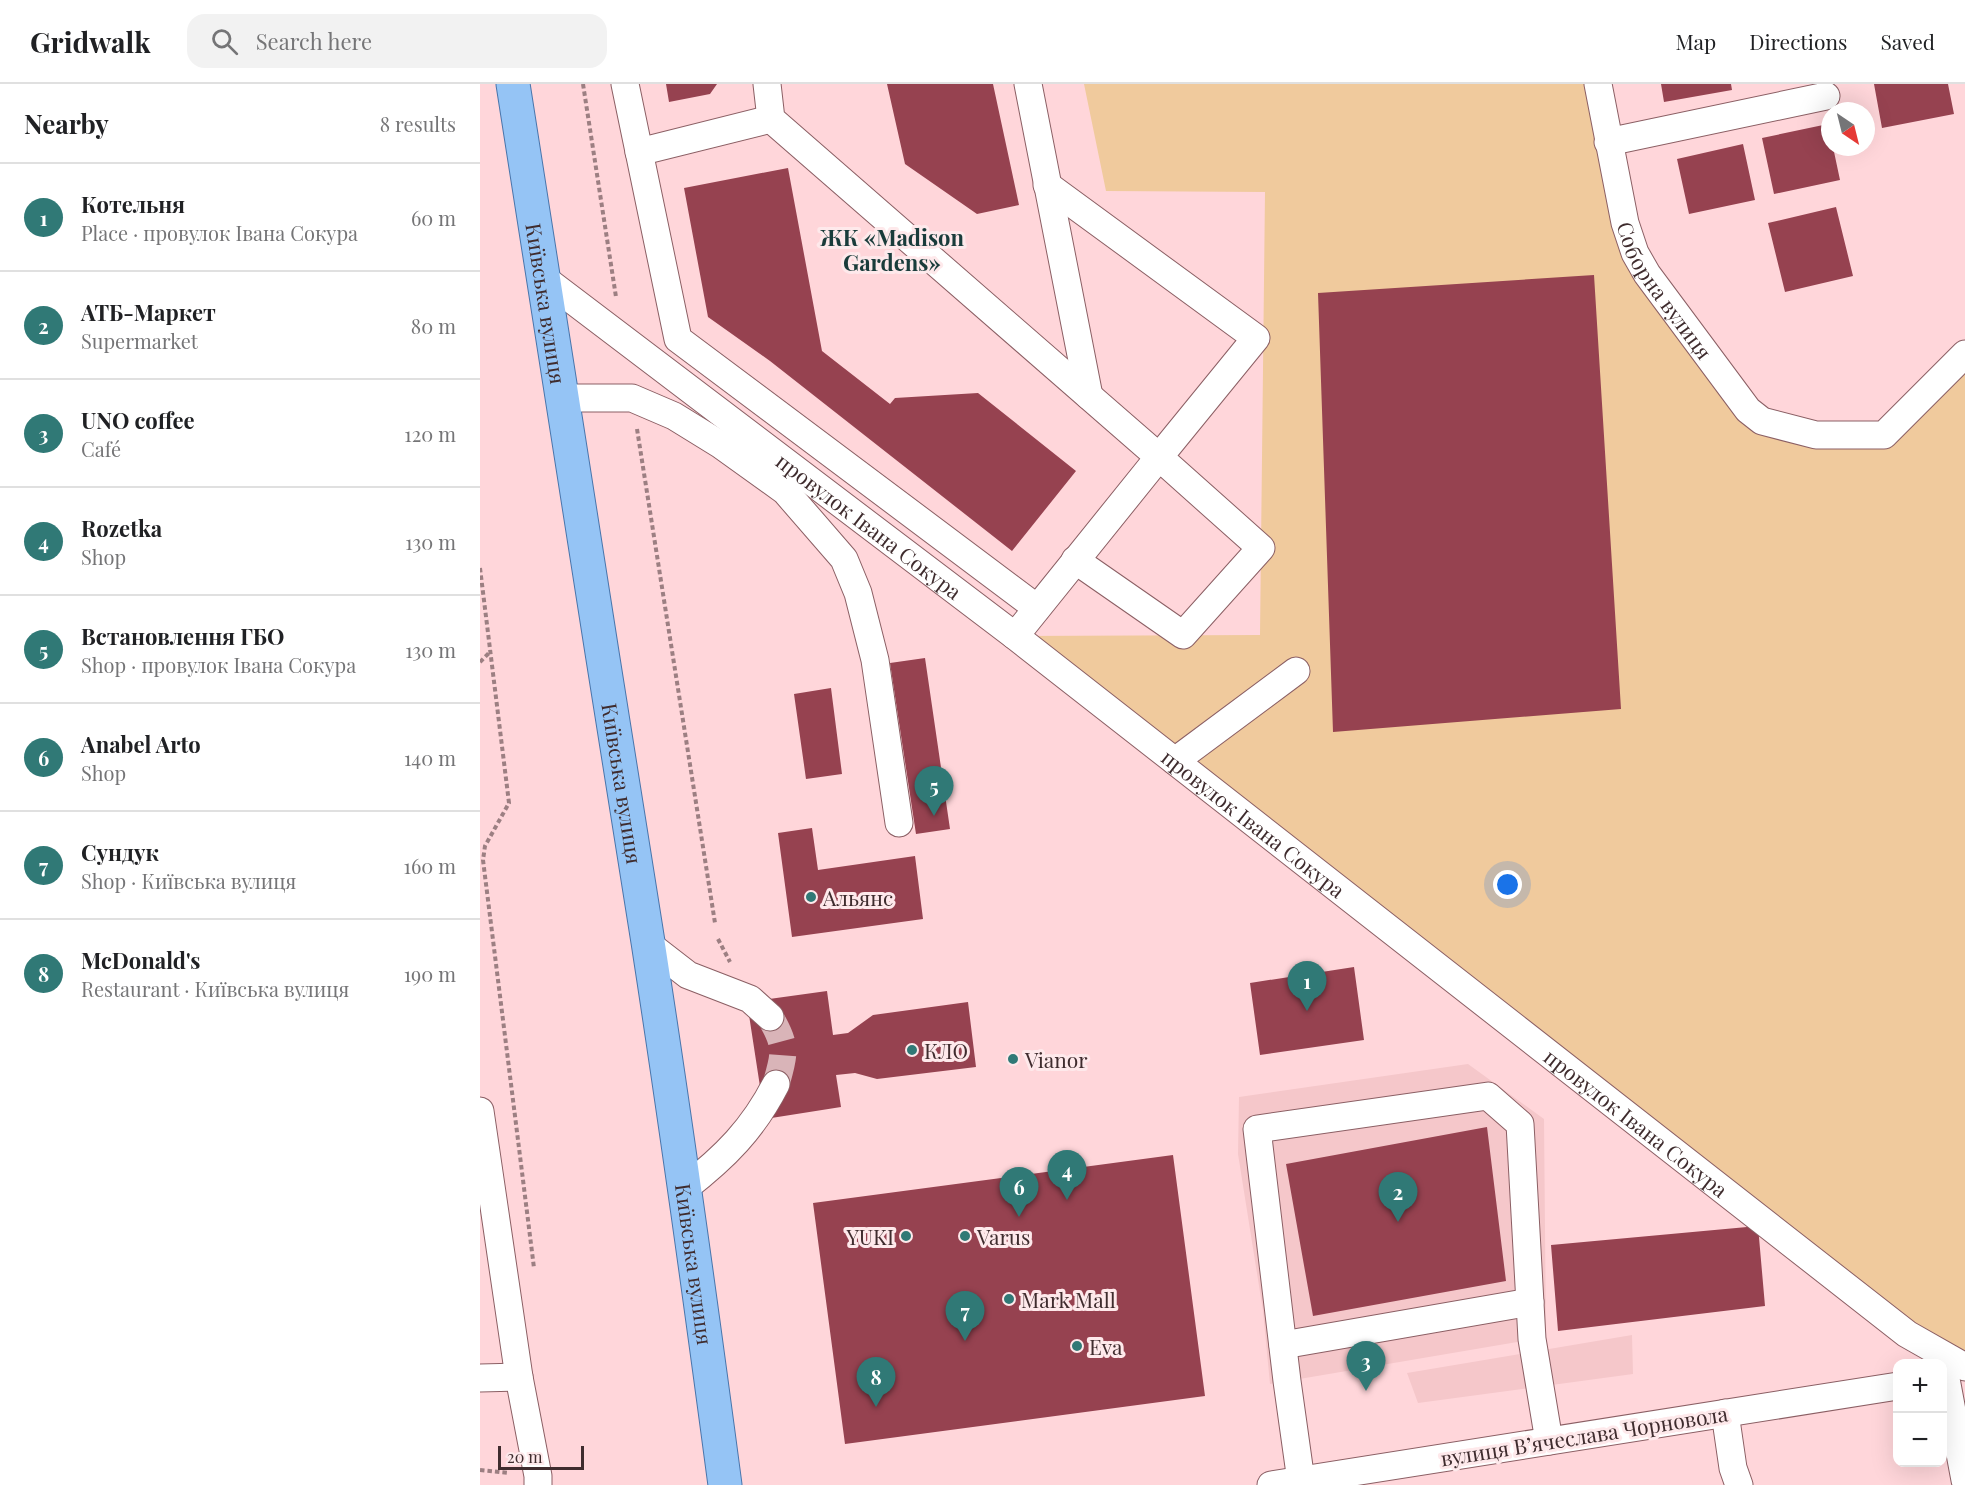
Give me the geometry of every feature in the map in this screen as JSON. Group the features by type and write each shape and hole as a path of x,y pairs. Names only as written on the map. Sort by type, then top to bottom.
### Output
{"main road":[{"name":"Київська вулиця","path":"513,84 560,398 685,1188 725,1485"}],"street":[{"path":"626,84 678,339 1037,608"},
{"path":"767,84 771,119 1261,548 1183,635 1075,560"},
{"path":"1028,84 1089,396"},
{"name":"Соборна вулиця","path":"1598,84 1629,238 1635,253 1647,274 1749,410 1762,421 1816,435 1884,435 1965,354"},
{"path":"1608,142 1826,96"},
{"path":"639,152 771,119"},
{"path":"1015,636 1256,338 1047,184"},
{"name":"провулок Івана Сокура","path":"542,277 1015,636 1907,1334 1955,1375"},
{"path":"560,398 632,398 674,416 721,445 785,491 844,559 858,593 875,660 899,823"},
{"path":"1175,761 1296,671"},
{"path":"648,944 688,975 750,999 770,1017"},
{"path":"685,1188 714,1165 750,1128 776,1084"},
{"path":"1307,1482 1283,1345 1257,1129 1488,1096 1520,1124 1532,1339 1549,1441"},
{"path":"480,1111 519,1377 538,1476 527,1479"},
{"path":"1283,1345 1530,1302"},
{"path":"1955,1375 1965,1480"},
{"path":"480,1378 519,1377"},
{"name":"вулиця Вʼячеслава Чорновола","path":"1271,1485 1307,1482 1893,1387"},
{"path":"1725,1413 1733,1468 1739,1485"}],"path":[{"path":"583,84 622,338"},
{"path":"632,398 715,923"},
{"path":"480,568 509,802 485,846 483,860 534,1269"},
{"path":"480,662 490,651"},
{"path":"718,939 732,965"},
{"path":"480,1470 527,1479"}],"shaded area":[{"path":"1084,84 1598,84 1625,223 1748,410 1884,435 1965,354 1965,1367 1015,636 1260,635 1265,192 1106,191"},
{"path":"1468,1064 1544,1119 1546,1337 1270,1384 1263,1311 1238,1154 1239,1097"},
{"path":"1632,1335 1633,1374 1418,1403 1407,1373"}],"building":[{"path":"666,84 717,84 710,94 669,102"},
{"path":"887,84 993,84 1019,205 977,214 905,164"},
{"path":"1661,84 1731,84 1732,90 1664,102"},
{"path":"1874,84 1948,84 1954,114 1882,128"},
{"path":"1821,125 1821,156 1835,156 1840,180 1774,194 1762,138"},
{"path":"1743,144 1755,200 1689,214 1677,159"},
{"path":"788,168 822,351 890,404 895,398 978,393 1076,471 1012,551 770,361 708,317 684,188"},
{"path":"1836,207 1853,276 1785,292 1768,223"},
{"path":"1594,275 1621,709 1333,732 1318,293"},
{"path":"925,658 950,829 916,834 890,663"},
{"path":"831,688 842,774 806,779 794,694"},
{"path":"812,828 818,870 915,856 923,919 792,937 778,833"},
{"path":"1354,967 1364,1040 1260,1055 1250,983"},
{"path":"827,991 833,1035 848,1033 873,1015 968,1002 976,1067 877,1079 855,1073 836,1075 841,1107 765,1119 747,1002"},
{"path":"1487,1127 1506,1281 1313,1316 1286,1164"},
{"name":"Mark Mall","path":"1173,1155 1205,1396 845,1444 813,1203"},
{"path":"1758,1226 1765,1306 1558,1331 1551,1245"}],"tunnel":[{"path":"770,1017 783,1050 776,1084"}],"place":[{"name":"Встановлення ГБО","path":"934,816"},
{"name":"Альянс","path":"811,897"},
{"name":"Котельня","path":"1307,1011"},
{"name":"КЛО","path":"912,1050"},
{"name":"Vianor","path":"1013,1059"},
{"name":"Rozetka","path":"1067,1200"},
{"name":"Anabel Arto","path":"1019,1217"},
{"name":"АТБ-Маркет","path":"1398,1222"},
{"name":"YUKI","path":"906,1236"},
{"name":"Varus","path":"965,1236"},
{"name":"Mark Mall","path":"1009,1299"},
{"name":"Сундук","path":"965,1341"},
{"name":"Eva","path":"1077,1346"},
{"name":"UNO coffee","path":"1366,1391"},
{"name":"McDonald's","path":"876,1407"}],"district":[{"name":"ЖК «Madison Gardens»","path":"892,250"}]}
